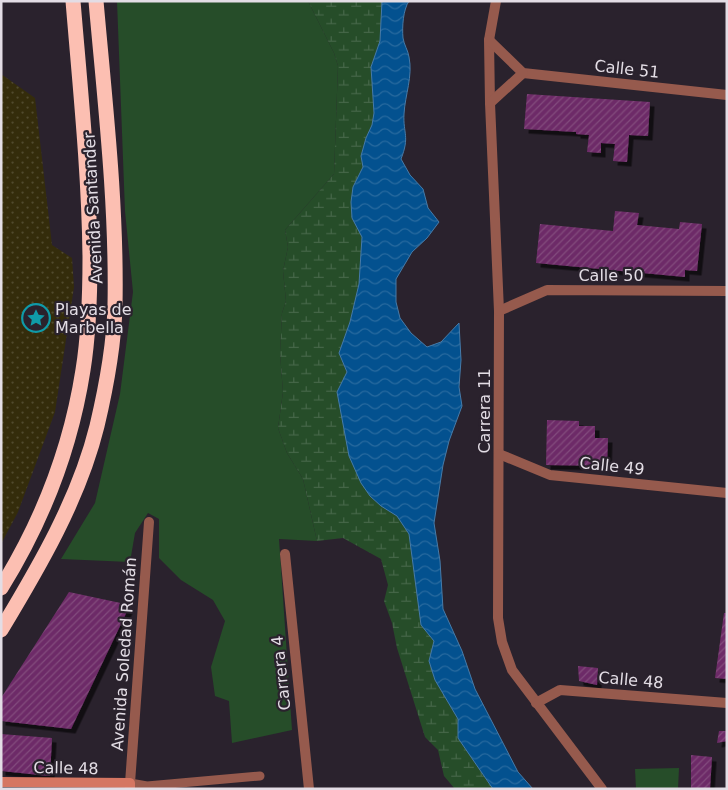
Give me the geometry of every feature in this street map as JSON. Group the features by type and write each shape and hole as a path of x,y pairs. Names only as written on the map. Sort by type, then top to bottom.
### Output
{"highway":[{"name":"Avenida Santander","path":"1,588 16,565 40,516 58,469 74,421 84,369 90,311 89,213 73,1"},
{"name":"Avenida Santander","path":"1,630 35,574 80,478 97,427 108,372 115,308 113,204 96,1"}],"street":[{"name":"Carrera 11","path":"496,1 489,40 490,103 500,311 498,618 502,642 512,670 602,789"},
{"path":"489,40 523,73 490,103"},
{"name":"Calle 51","path":"523,73 727,95"},
{"name":"Calle 50","path":"500,311 547,290 727,291"},
{"name":"Calle 49","path":"499,454 550,475 727,493"},
{"name":"Avenida Soledad Román","path":"130,786 149,522"},
{"name":"Carrera 4","path":"285,554 309,789"},
{"name":"Calle 48","path":"536,703 560,690 727,703"},
{"name":"Calle 48","path":"1,782 130,786"}],"lane":[{"path":"130,786 260,776"}],"green space":[{"path":"117,1 308,1 334,53 338,66 334,174 285,230 288,247 283,271 286,301 282,313 280,353 283,392 278,428 287,453 303,479 317,541 279,539 292,730 232,743 229,701 215,696 211,667 225,621 213,600 181,580 159,558 159,519 148,513 135,533 130,562 61,559 95,503 120,394 133,292 125,211"},
{"path":"308,1 382,1 380,41 371,67 374,113 372,125 361,156 363,167 353,187 352,218 362,237 359,284 350,322 339,353 347,373 337,392 342,413 370,496 397,516 409,534 421,625 434,641 429,661 435,680 458,719 458,738 493,789 455,789 444,776 438,750 425,737 397,648 392,623 384,601 388,585 381,559 343,538 317,541 303,479 287,453 278,428 283,392 280,353 282,313 286,301 283,271 288,247 285,230 334,174 338,66 334,53"},
{"path":"679,768 678,789 636,789 635,769"}],"sand":[{"name":"Playas de Marbella","path":"1,74 35,98 52,245 72,258 74,287 55,412 18,512 1,544"}],"water":[{"path":"382,1 409,1 405,9 403,24 403,38 408,54 410,71 404,114 405,145 401,159 410,175 423,189 428,208 439,222 427,238 412,252 396,279 396,302 400,318 411,333 427,347 441,342 459,323 461,360 459,387 462,406 449,441 443,465 434,523 440,561 443,609 462,651 475,689 518,772 533,789 493,789 458,738 458,719 435,680 429,661 434,641 421,625 409,534 397,516 370,496 361,483 349,456 337,392 347,372 339,353 350,322 359,284 362,237 352,218 351,202 353,187 363,167 361,156 372,125 374,113 371,67 380,41"}],"building":[{"path":"527,94 650,102 648,136 629,135 627,162 613,161 615,144 601,143 601,153 587,152 589,135 576,134 576,132 524,129"},
{"path":"615,211 639,213 637,225 679,229 680,222 702,224 697,271 685,270 685,277 536,263 540,224 613,231"},
{"path":"547,420 579,421 579,426 595,426 595,438 608,438 607,466 546,465"},
{"path":"69,592 130,605 71,729 1,721 1,698"},
{"path":"724,613 727,613 727,679 715,678"},
{"path":"578,666 598,668 597,685 579,681"},
{"path":"719,731 727,731 727,741 717,743"},
{"path":"1,734 52,738 50,776 1,771"},
{"path":"691,755 712,757 710,789 691,789"}],"place":[{"name":"Playas de Marbella","path":"36,318"}]}
